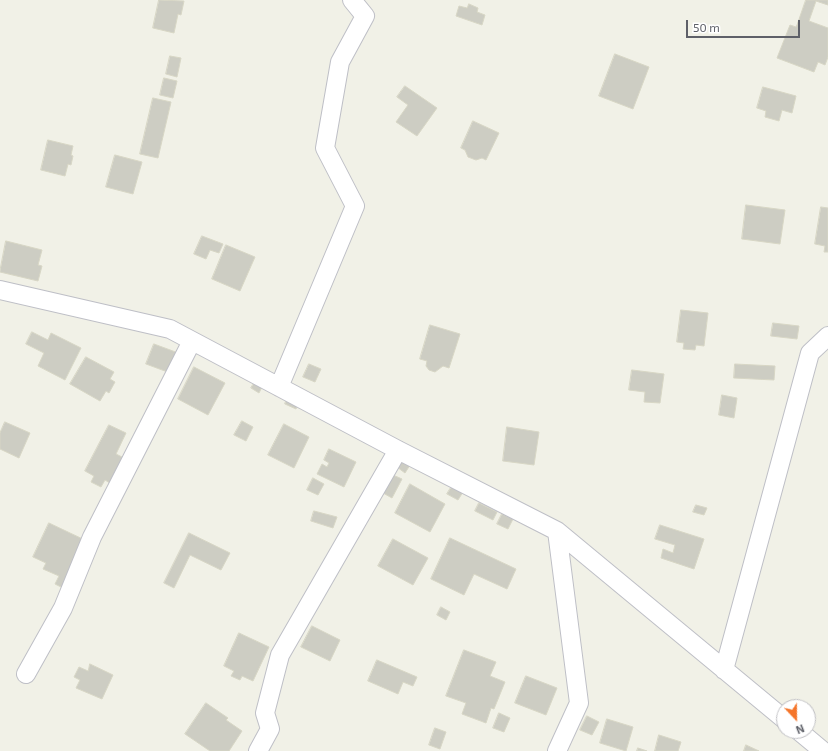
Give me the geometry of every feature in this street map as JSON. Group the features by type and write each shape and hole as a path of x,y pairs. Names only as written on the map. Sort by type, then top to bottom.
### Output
{"street":[{"path":"279,386 355,206 325,148 340,62 365,16 352,0"},
{"path":"0,290 170,329 398,450 557,531 776,712"},
{"path":"724,670 810,353 828,336"},
{"path":"26,674 63,608 92,537 192,341"},
{"path":"258,751 270,729 265,713 280,655 398,450"},
{"path":"557,531 579,703 557,751"},
{"path":"808,739 823,751"}],"building":[{"path":"159,0 184,1 181,15 178,14 174,33 153,28"},
{"path":"806,0 828,0 828,5 816,1 809,21 828,28 828,57 825,65 818,62 814,72 777,58 790,25 796,27"},
{"path":"469,4 478,8 477,12 485,15 482,25 456,16 459,6 467,8"},
{"path":"615,54 649,67 633,109 599,96"},
{"path":"170,56 181,58 177,77 166,74"},
{"path":"164,78 177,81 173,98 160,95"},
{"path":"405,86 437,108 417,136 396,122 408,105 397,97"},
{"path":"763,87 796,96 792,113 782,110 779,121 765,117 766,111 757,108"},
{"path":"153,98 171,102 158,158 140,154"},
{"path":"473,121 499,133 486,160 482,158 476,160 468,157 465,150 461,148"},
{"path":"48,140 73,146 71,165 68,164 65,176 41,170"},
{"path":"115,155 142,162 133,194 106,187"},
{"path":"746,205 785,210 780,244 742,239"},
{"path":"821,207 828,208 828,252 824,252 825,246 815,244"},
{"path":"202,236 223,244 219,253 210,250 206,259 194,254"},
{"path":"6,241 42,250 38,265 42,266 38,281 0,272"},
{"path":"226,245 255,257 240,291 212,279"},
{"path":"681,310 708,313 704,346 696,345 695,350 683,349 684,343 677,342"},
{"path":"773,323 799,326 797,339 771,336"},
{"path":"430,325 460,334 449,368 443,366 435,372 429,370 426,366 427,361 420,359"},
{"path":"32,332 48,340 51,333 81,348 65,380 38,366 44,353 26,344"},
{"path":"154,344 181,354 173,374 146,364"},
{"path":"86,357 114,372 110,379 115,382 109,393 106,391 100,401 70,384"},
{"path":"309,364 321,369 315,382 303,377"},
{"path":"735,364 775,366 774,380 734,378"},
{"path":"194,367 225,383 208,415 178,399"},
{"path":"632,370 664,374 660,403 644,402 645,392 629,390"},
{"path":"256,380 263,385 259,393 251,388"},
{"path":"722,395 737,398 734,418 719,415"},
{"path":"287,398 299,403 296,409 285,404"},
{"path":"242,421 253,427 246,441 234,435"},
{"path":"5,422 30,433 19,458 0,449 0,433"},
{"path":"284,424 309,437 294,468 268,455"},
{"path":"109,425 126,433 116,454 126,459 113,485 105,480 101,487 91,482 94,476 85,471"},
{"path":"507,427 539,432 534,465 503,461"},
{"path":"329,449 356,462 344,487 317,474 322,464 327,467 329,463 324,460"},
{"path":"404,457 412,462 405,473 397,467"},
{"path":"393,475 402,479 392,498 383,493"},
{"path":"313,478 324,484 318,495 307,490"},
{"path":"410,484 445,504 430,532 395,513"},
{"path":"452,486 463,492 458,500 447,494"},
{"path":"479,503 497,512 493,520 475,511"},
{"path":"696,505 707,508 704,515 693,512"},
{"path":"314,511 337,517 333,528 311,521"},
{"path":"502,514 513,519 508,529 497,524"},
{"path":"49,523 89,542 67,590 55,584 59,576 43,569 46,563 33,557"},
{"path":"660,525 704,539 694,569 661,558 663,549 673,553 675,545 655,539"},
{"path":"189,533 230,553 221,570 190,555 174,588 164,583"},
{"path":"450,538 516,569 507,589 474,574 464,595 431,579"},
{"path":"393,539 428,558 413,585 378,566"},
{"path":"441,607 450,612 446,620 437,615"},
{"path":"312,626 340,640 330,661 301,647"},
{"path":"239,633 269,647 253,681 242,676 240,680 231,676 234,671 224,666"},
{"path":"464,650 496,662 490,676 505,682 494,709 491,708 486,723 462,714 466,703 446,696"},
{"path":"377,660 417,677 413,686 403,682 398,694 368,681"},
{"path":"90,664 113,675 102,699 76,688 80,680 74,677 79,667 88,671"},
{"path":"526,676 557,688 546,715 515,703"},
{"path":"206,703 228,718 226,720 242,731 229,751 210,751 185,734"},
{"path":"499,713 510,718 504,732 493,728"},
{"path":"587,716 599,722 592,735 580,730"},
{"path":"607,719 633,727 626,751 600,743"},
{"path":"435,728 446,732 440,749 429,745"},
{"path":"659,735 681,742 678,751 655,751"},
{"path":"746,745 759,751 744,751"},
{"path":"638,748 647,751 637,751"}]}
